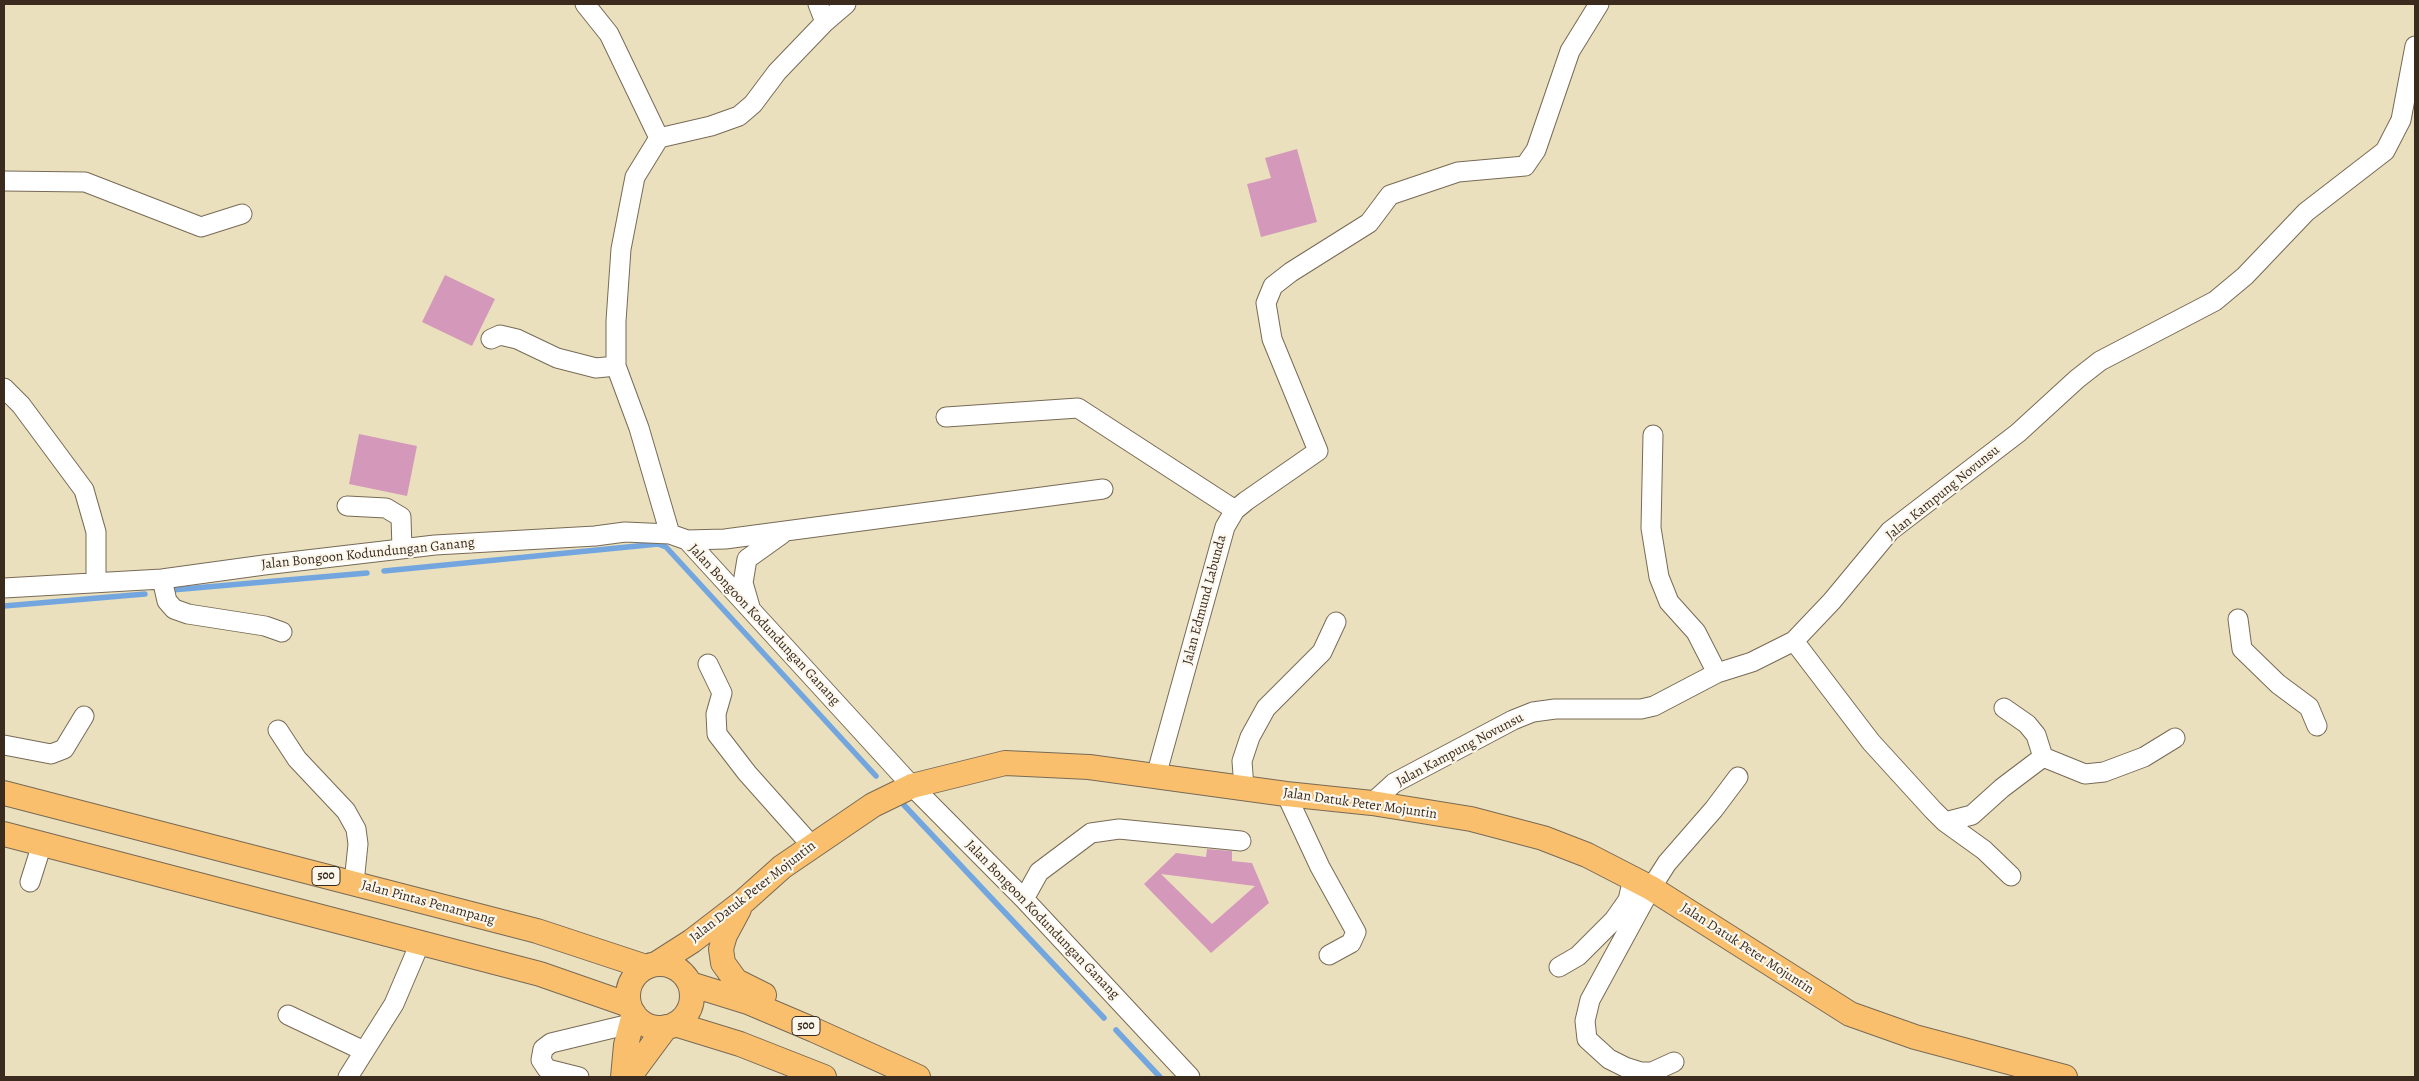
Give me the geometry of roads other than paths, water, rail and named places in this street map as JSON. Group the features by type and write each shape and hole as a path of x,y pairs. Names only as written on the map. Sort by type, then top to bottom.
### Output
{"main road":[{"name":"Jalan Datuk Peter Mojuntin","path":"651,965 692,940 744,901 782,867 812,846 873,805 912,786 1005,763 1089,767 1286,794 1372,803 1471,819 1543,838 1587,855 1642,883 1850,1014 1915,1037 2065,1077"},
{"name":"Jalan Pintas Penampang","path":"4,793 537,931 651,965"},
{"path":"4,834 540,974 631,1014 648,1025 671,1026 740,1044 824,1077"},
{"path":"744,901 725,935 721,950 727,970 747,988 807,1014 846,1034 866,1052"},
{"path":"623,1077 631,1014 628,996 633,979 651,965"},
{"name":"500","path":"651,965 674,967 682,972 690,984 748,1002 866,1052 918,1077"},
{"path":"629,1077 671,1026 689,1011 692,993 690,984"}],"street":[{"path":"585,4 609,34 659,138"},
{"path":"818,4 825,22"},
{"path":"846,4 825,22 777,72 753,104 739,116 711,126 659,138 635,177 621,249 616,321 616,366 678,537 725,538 1103,489"},
{"name":"Jalan Edmund Labunda","path":"1156,776 1224,528 1235,510 1318,451 1272,338 1266,303 1273,286 1291,272 1369,224 1390,195 1458,172 1525,166 1536,150 1570,50 1599,4"},
{"name":"Jalan Kampung Novunsu","path":"1372,803 1394,783 1513,720 1533,712 1555,709 1641,709 1654,706 1716,673 1752,662 1794,642 1832,601 1890,531 2018,433 2076,379 2100,361 2215,301 2245,276 2306,212 2385,151 2402,120 2415,46"},
{"path":"4,180 85,182 201,228 242,214"},
{"path":"491,339 500,335 517,339 557,358 596,368 616,366"},
{"path":"4,388 21,405 84,490 96,532 96,582"},
{"path":"946,417 1078,408 1235,510"},
{"path":"1653,435 1651,528 1659,577 1669,602 1696,632 1716,673"},
{"path":"347,506 386,508 401,517 402,549"},
{"path":"751,611 743,583 747,559 787,530"},
{"name":"Jalan Bongoon Kodundungan Ganang","path":"4,588 162,579 264,564 435,545 595,536 625,532 678,537 751,611 912,786 1024,899 1190,1077"},
{"path":"162,579 167,601 174,609 188,614 265,626 282,632"},
{"path":"2238,619 2242,649 2278,684 2310,707 2317,726"},
{"path":"1244,788 1242,761 1250,737 1266,708 1322,652 1336,622"},
{"path":"1794,642 1871,742 1945,822 1984,850 2011,876"},
{"path":"708,664 722,693 716,714 717,734 747,774 812,846"},
{"path":"2004,708 2027,724 2036,735 2043,757"},
{"path":"4,745 51,754 64,750 84,716"},
{"path":"278,730 297,758 346,811 356,829 358,844 354,883"},
{"path":"2043,757 2086,774 2104,772 2144,757 2174,738"},
{"path":"1945,822 1972,815 2002,788 2043,757"},
{"path":"1560,967 1578,956 1614,920 1642,883 1673,856 1714,809 1738,776"},
{"path":"1286,794 1320,867 1356,932 1351,943 1330,955"},
{"path":"1024,899 1039,872 1092,833 1119,829 1241,840"},
{"path":"30,882 42,844"},
{"path":"1642,883 1590,1000 1585,1021 1587,1039 1609,1059 1641,1072 1652,1072 1674,1062"},
{"path":"348,1077 394,1004 420,943"},
{"path":"579,1077 547,1069 541,1060 544,1049 551,1043 631,1014"},
{"path":"288,1015 364,1051"}],"waterway":[{"path":"384,571 658,544 666,547 876,776"},
{"path":"172,590 367,573"},
{"path":"4,606 145,594"},
{"path":"903,804 1104,1018"},
{"path":"1116,1030 1160,1077"}]}
